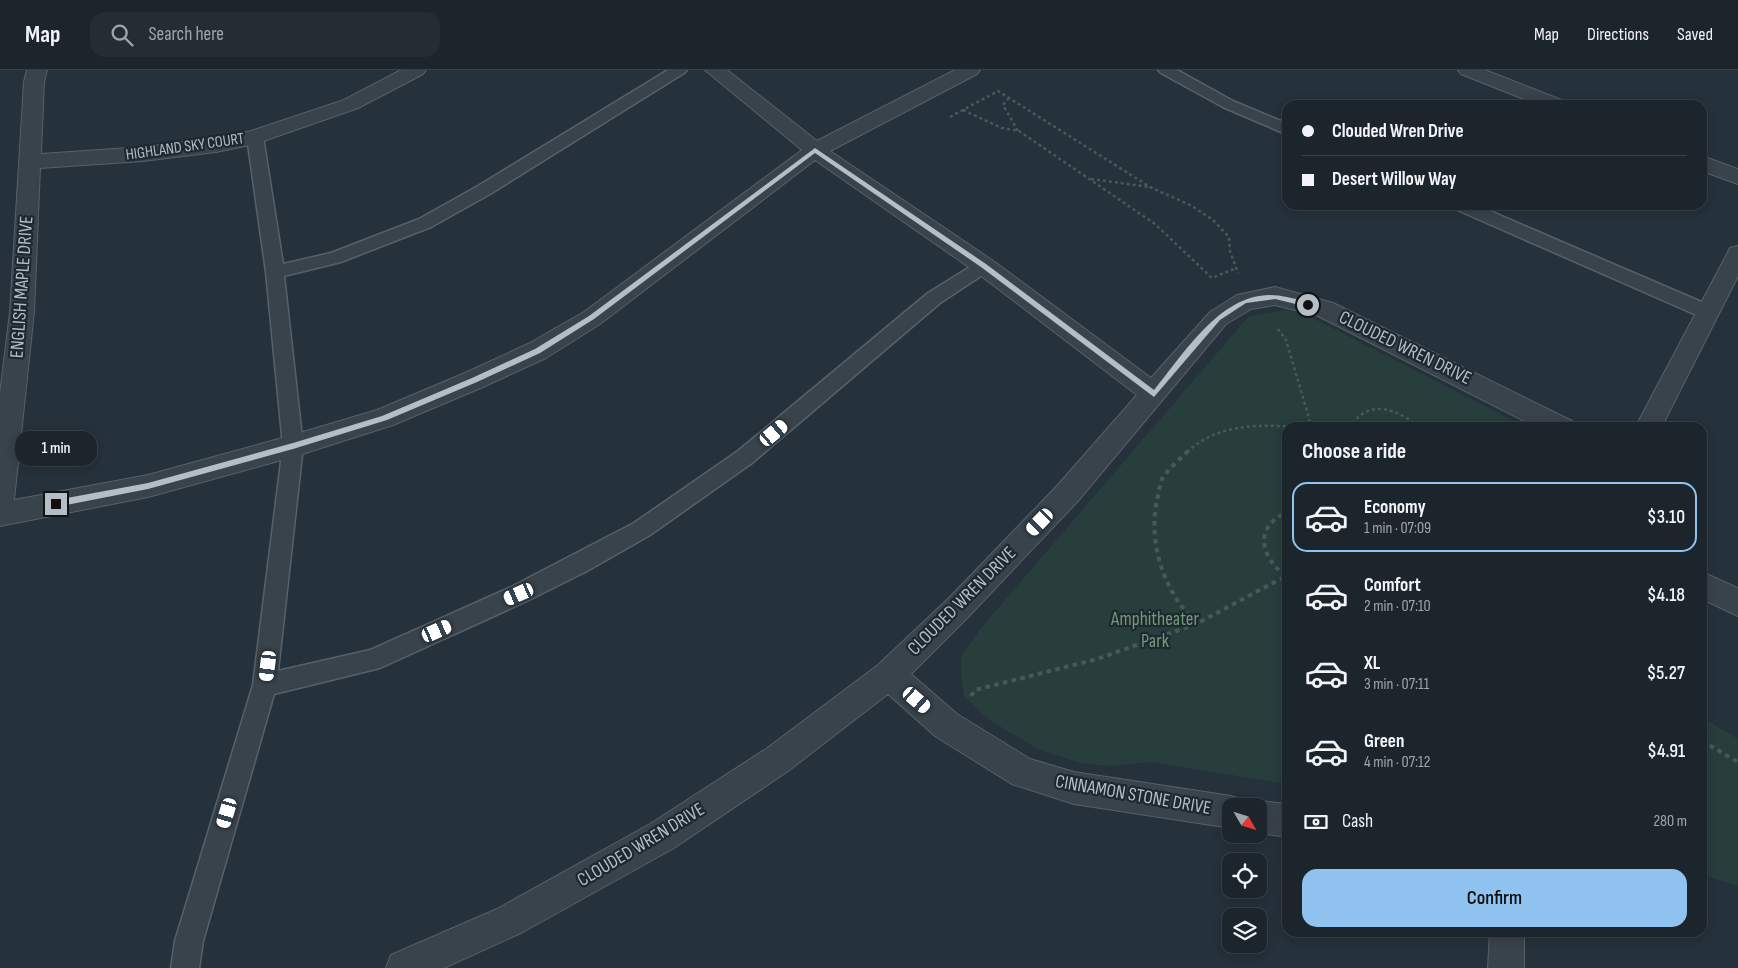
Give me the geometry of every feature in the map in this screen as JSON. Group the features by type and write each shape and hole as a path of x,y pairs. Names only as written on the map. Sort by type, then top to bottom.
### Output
{"street":[{"name":"ENGLISH MAPLE DRIVE","path":"0,504 22,312 34,82 37,70"},
{"name":"HIGHLAND SKY COURT","path":"30,162 143,154 216,145 254,137 351,104 416,70"},
{"path":"715,70 815,150 984,266 1154,394"},
{"path":"0,514 148,486 293,446 384,418 474,380 537,351 592,318 815,150 970,70"},
{"path":"1468,70 1544,100"},
{"path":"1707,164 1738,176"},
{"path":"1652,422 1721,304 1738,254"},
{"name":"CLOUDED WREN DRIVE","path":"404,968 509,921 662,836 777,760 889,675 959,607 1067,494 1218,318 1245,301 1275,296 1325,309 1551,422"},
{"path":"1707,587 1738,603"},
{"name":"CINNAMON STONE DRIVE","path":"889,675 946,725 1023,772 1074,788 1222,811"},
{"path":"1268,818 1282,820"},
{"path":"1506,968 1507,937"}],"lane":[{"path":"275,272 335,258 425,223 484,190 679,70"},
{"path":"1166,70 1228,104 1282,127"},
{"path":"185,968 189,941 266,685 293,446 275,272 254,137"},
{"path":"1474,210 1721,304"},
{"path":"266,685 372,660 519,594 579,564 642,529 745,457 934,298 984,266"}],"path":[{"path":"950,117 998,91 1150,187 1192,206 1213,220 1229,237 1230,251 1237,271 1286,340 1310,422"},
{"path":"1010,98 1002,105 1019,131 1155,224 1212,278 1234,269"},
{"path":"963,110 1002,128 1019,131"},
{"path":"1090,179 1150,187"},
{"path":"1353,422 1356,416 1365,411 1378,408 1396,411 1415,422"},
{"path":"1196,624 1179,605 1159,560 1153,515 1162,480 1187,450 1204,439 1233,428 1264,423 1282,425"},
{"path":"1282,514 1276,517 1268,526 1264,538 1266,554 1282,572"},
{"path":"946,725 975,690 1097,659 1196,624 1282,578"},
{"path":"1707,745 1738,762"}],"green space":[{"name":"Amphitheater Park","path":"1286,310 1307,315 1516,422 1282,422 1282,783 1151,762 1110,766 1080,763 1039,750 988,719 964,696 961,657 981,628 1249,316"},
{"path":"1707,720 1738,739 1738,886 1707,876"}],"route":[{"path":"56,504 148,486 293,446 384,418 537,351 592,318 815,150 984,266 1154,394 1218,318 1245,301 1275,296 1308,305"}]}
